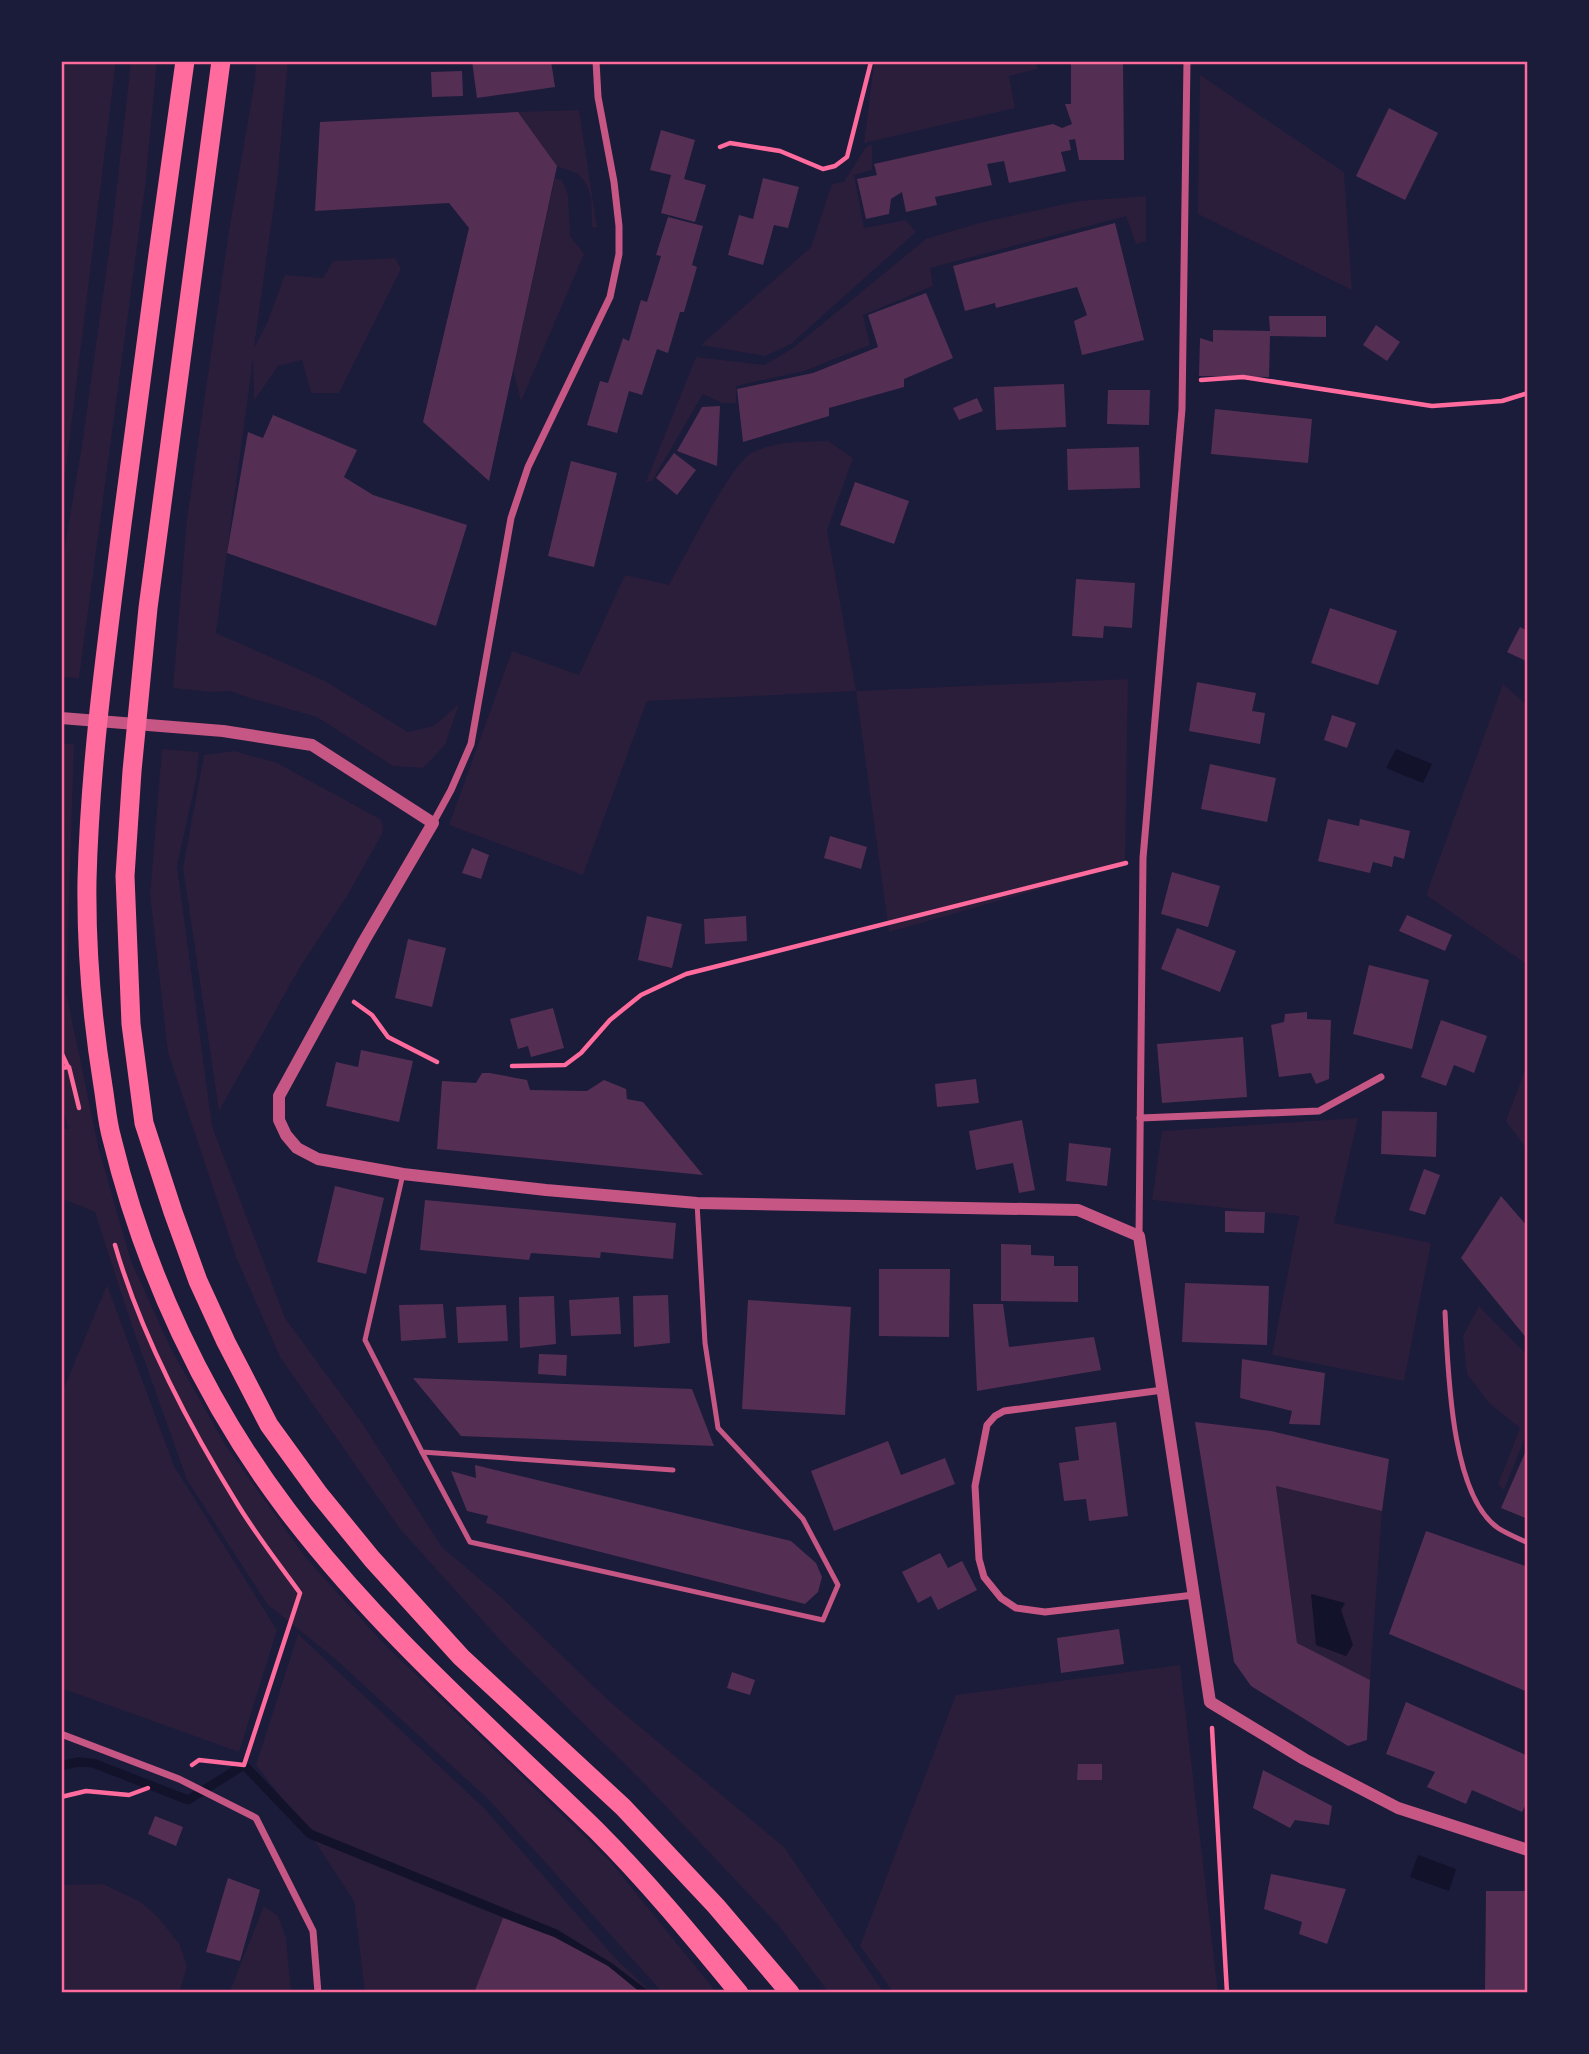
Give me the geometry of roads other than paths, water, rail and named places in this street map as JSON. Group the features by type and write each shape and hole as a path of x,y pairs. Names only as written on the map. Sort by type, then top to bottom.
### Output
{"highway":[{"path":"185,61 117,568 94,767 87,882 90,964 95,1037 111,1137 139,1231 165,1297 194,1359 244,1448 284,1506 351,1590 442,1685 600,1834 686,1928 739,1993"},
{"path":"221,61 148,608 132,771 125,876 131,1024 144,1123 198,1281 226,1342 270,1425 319,1494 372,1559 461,1657 623,1807 716,1906 790,1993"}],"street":[{"path":"596,61 598,97 614,182 619,226 619,254 610,297 528,467 511,518 471,744 451,790 279,1096 279,1120 286,1135 297,1148 318,1159 403,1174 697,1203 1078,1210 1139,1236"},
{"path":"1187,61 1182,382 1143,858 1139,1236 1210,1702 1304,1759 1398,1808 1528,1850"},
{"path":"61,718 223,731 312,746 433,823"},
{"path":"1140,1118 1319,1111 1381,1077"},
{"path":"1163,1390 1003,1412 995,1416 987,1425 975,1486 979,1559 984,1577 993,1590 1016,1608 1029,1611 1045,1612 1194,1595"},
{"path":"61,1734 179,1779 256,1818 313,1931 318,1993"}],"lane":[{"path":"403,1174 365,1340 470,1542 823,1620 838,1585 803,1519 718,1428 705,1343 697,1203"},
{"path":"1445,1312 1451,1406 1467,1484 1485,1515 1498,1528 1528,1543"},
{"path":"422,1452 673,1470"}],"waterway":[{"path":"61,1766 78,1762 93,1763 188,1800 244,1765 310,1834 556,1934 608,1966 644,1993"}]}
